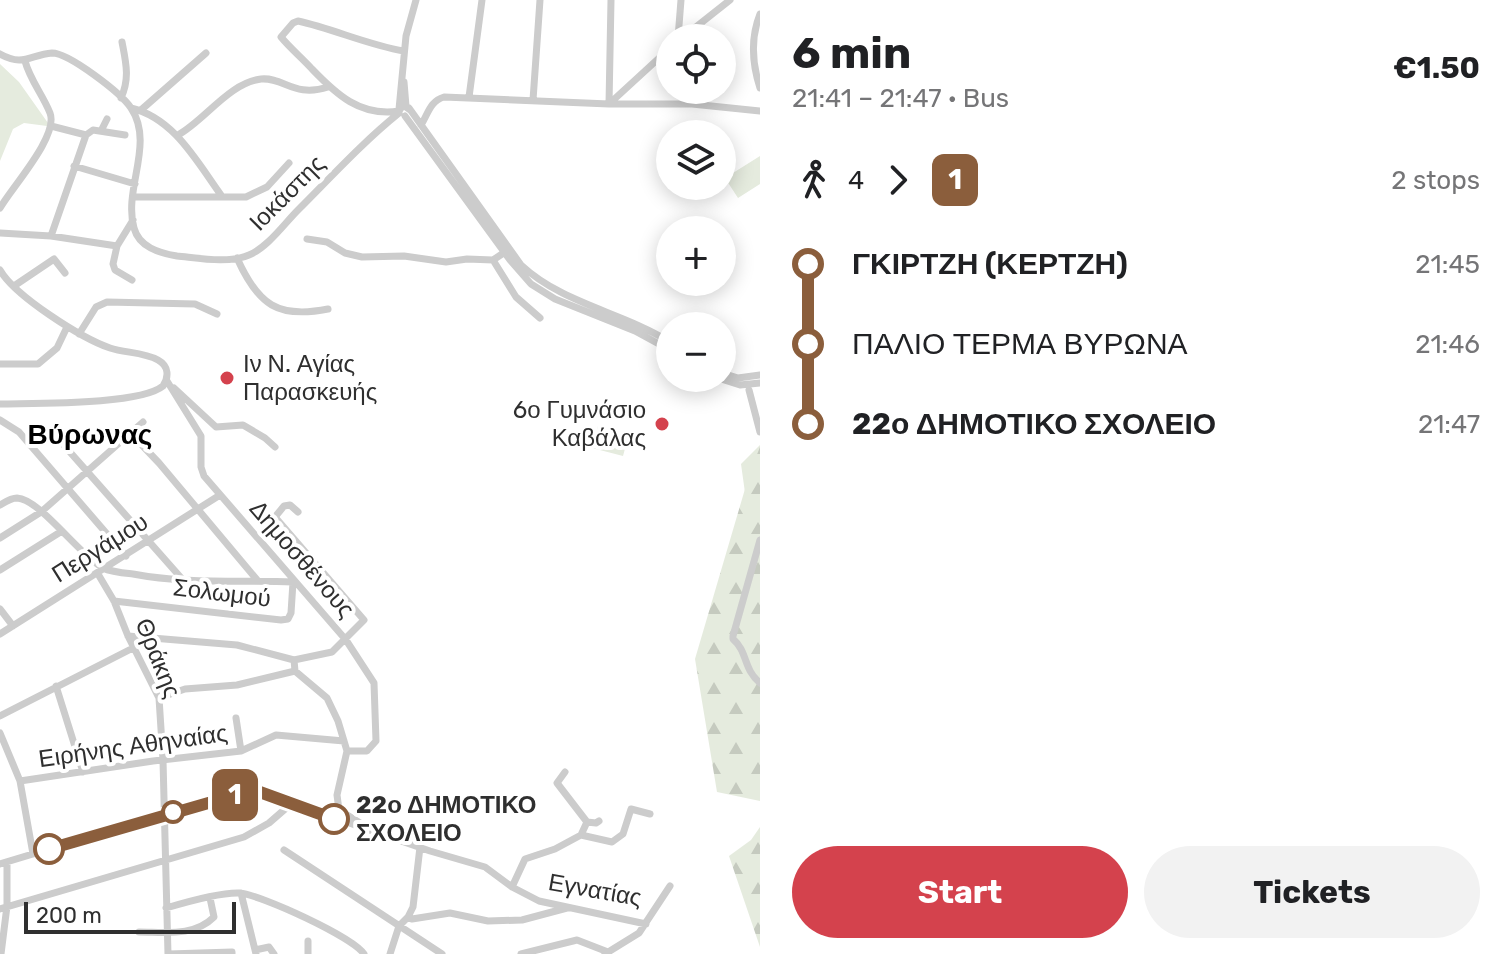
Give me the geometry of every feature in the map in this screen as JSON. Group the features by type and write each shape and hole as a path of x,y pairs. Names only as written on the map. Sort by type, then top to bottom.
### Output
{"street":[{"path":"416,0 404,51 404,111 535,287 555,299 656,342"},
{"path":"469,97 482,0"},
{"path":"533,100 540,0"},
{"path":"609,104 611,0"},
{"path":"680,24 681,0"},
{"path":"698,24 730,0"},
{"path":"760,14 753,48 760,88"},
{"path":"404,51 384,48 322,27 293,23 281,38 343,99 386,112 404,111"},
{"path":"121,98 128,73 122,42"},
{"path":"141,110 206,53"},
{"path":"0,54 15,61 62,54 131,108 140,138 133,220 117,246 113,264 115,270 132,280"},
{"path":"0,208 51,126 49,110 34,85 25,61"},
{"path":"609,104 656,61"},
{"path":"178,135 248,84 264,79 309,91 328,87"},
{"path":"420,129 437,99 469,97 656,104"},
{"path":"692,104 760,111"},
{"path":"131,108 141,110 178,135 221,195"},
{"name":"Ιοκάστης","path":"133,220 141,241 161,253 237,258 258,250 404,111"},
{"path":"101,131 107,119"},
{"path":"51,126 86,135"},
{"path":"51,236 88,131 125,135"},
{"path":"134,197 246,197 267,187 289,163"},
{"path":"74,166 135,184"},
{"path":"0,233 51,236 117,246"},
{"path":"307,239 327,242 345,253 362,257 404,256 437,262 493,260 507,251"},
{"path":"507,251 542,284 635,322 656,334"},
{"path":"237,258 264,301 286,312 301,314 328,309"},
{"path":"14,286 54,259 65,273"},
{"path":"493,260 516,297 540,318"},
{"path":"0,270 14,286 79,334 114,349 156,359 166,368 167,381 216,427 243,425 275,447"},
{"path":"79,334 96,307 107,302 195,304 217,314"},
{"path":"0,364 38,364 57,348 67,327"},
{"path":"736,377 760,375"},
{"path":"0,404 134,396 156,392 167,381"},
{"name":"Δημοσθένους","path":"167,381 201,436 202,471 293,582 346,640 374,683 376,741 367,751 347,751"},
{"path":"736,386 760,386"},
{"path":"747,388 760,432"},
{"path":"0,420 19,432 126,556"},
{"path":"0,538 41,512 143,422"},
{"path":"54,434 183,580"},
{"path":"126,436 138,441 258,581"},
{"name":"Περγάμου","path":"0,634 220,495"},
{"path":"0,505 19,498 41,512 101,571 183,580 293,582"},
{"path":"128,636 237,645 294,660 325,655 346,640 364,620 275,517 284,506 290,505 298,512"},
{"path":"0,570 62,531"},
{"path":"760,540 733,636 741,647 748,671 760,683"},
{"name":"Θράκης","path":"101,571 133,648 159,698 169,954"},
{"name":"Σολωμού","path":"114,601 281,620 288,619 291,613 293,582"},
{"path":"0,609 13,626"},
{"path":"0,716 133,648"},
{"path":"294,660 295,671 327,698 347,751 336,802 345,816 359,820 367,828"},
{"path":"159,698 185,689 237,685 295,671"},
{"path":"56,686 83,772"},
{"path":"236,718 241,751"},
{"path":"0,733 20,781 33,854"},
{"name":"Ειρήνης Αθηναίας","path":"20,781 241,751 276,735 344,741"},
{"path":"565,772 557,783 587,822 599,821"},
{"name":"Εγνατίας","path":"4,863 257,791 485,867 512,887 539,901 646,924 670,886"},
{"path":"4,908 244,837 269,823 292,803"},
{"path":"581,835 612,842 623,834 631,809 650,814"},
{"path":"512,887 525,859 555,849 581,835 587,822"},
{"path":"390,954 399,926 413,907 420,847"},
{"path":"284,850 442,954"},
{"path":"1,954 4,863"},
{"path":"166,908 241,893 345,937 364,954"},
{"path":"241,893 255,952 269,947 274,954"},
{"path":"139,932 193,931 206,925 214,917 210,898"},
{"path":"408,917 450,913 488,921 522,920 570,907"},
{"path":"521,954 577,940 607,953 639,933 646,924"},
{"path":"308,941 308,954"},
{"path":"424,954 429,945"},
{"path":"169,954 232,954"}],"green space":[{"path":"0,64 19,82 48,123 47,126 24,123 13,129 0,161"},
{"path":"760,156 760,184 738,198 736,171"},
{"path":"598,426 629,434 623,456 592,448"},
{"path":"760,445 760,569 753,550 741,464"},
{"path":"760,447 760,801 717,792 695,659"},
{"path":"760,827 760,947 729,856 751,840"}],"bus line":[{"name":"1","path":"49,849 250,791 334,819"}],"place":[{"name":"Ιν Ν. Αγίας Παρασκευής","path":"227,378"},
{"name":"6ο Γυμνάσιο Καβάλας","path":"662,424"},
{"name":"22ο ΔΗΜΟΤΙΚΟ ΣΧΟΛΕΙΟ","path":"334,819"}],"district":[{"name":"Βύρωνας","path":"90,434"}]}
